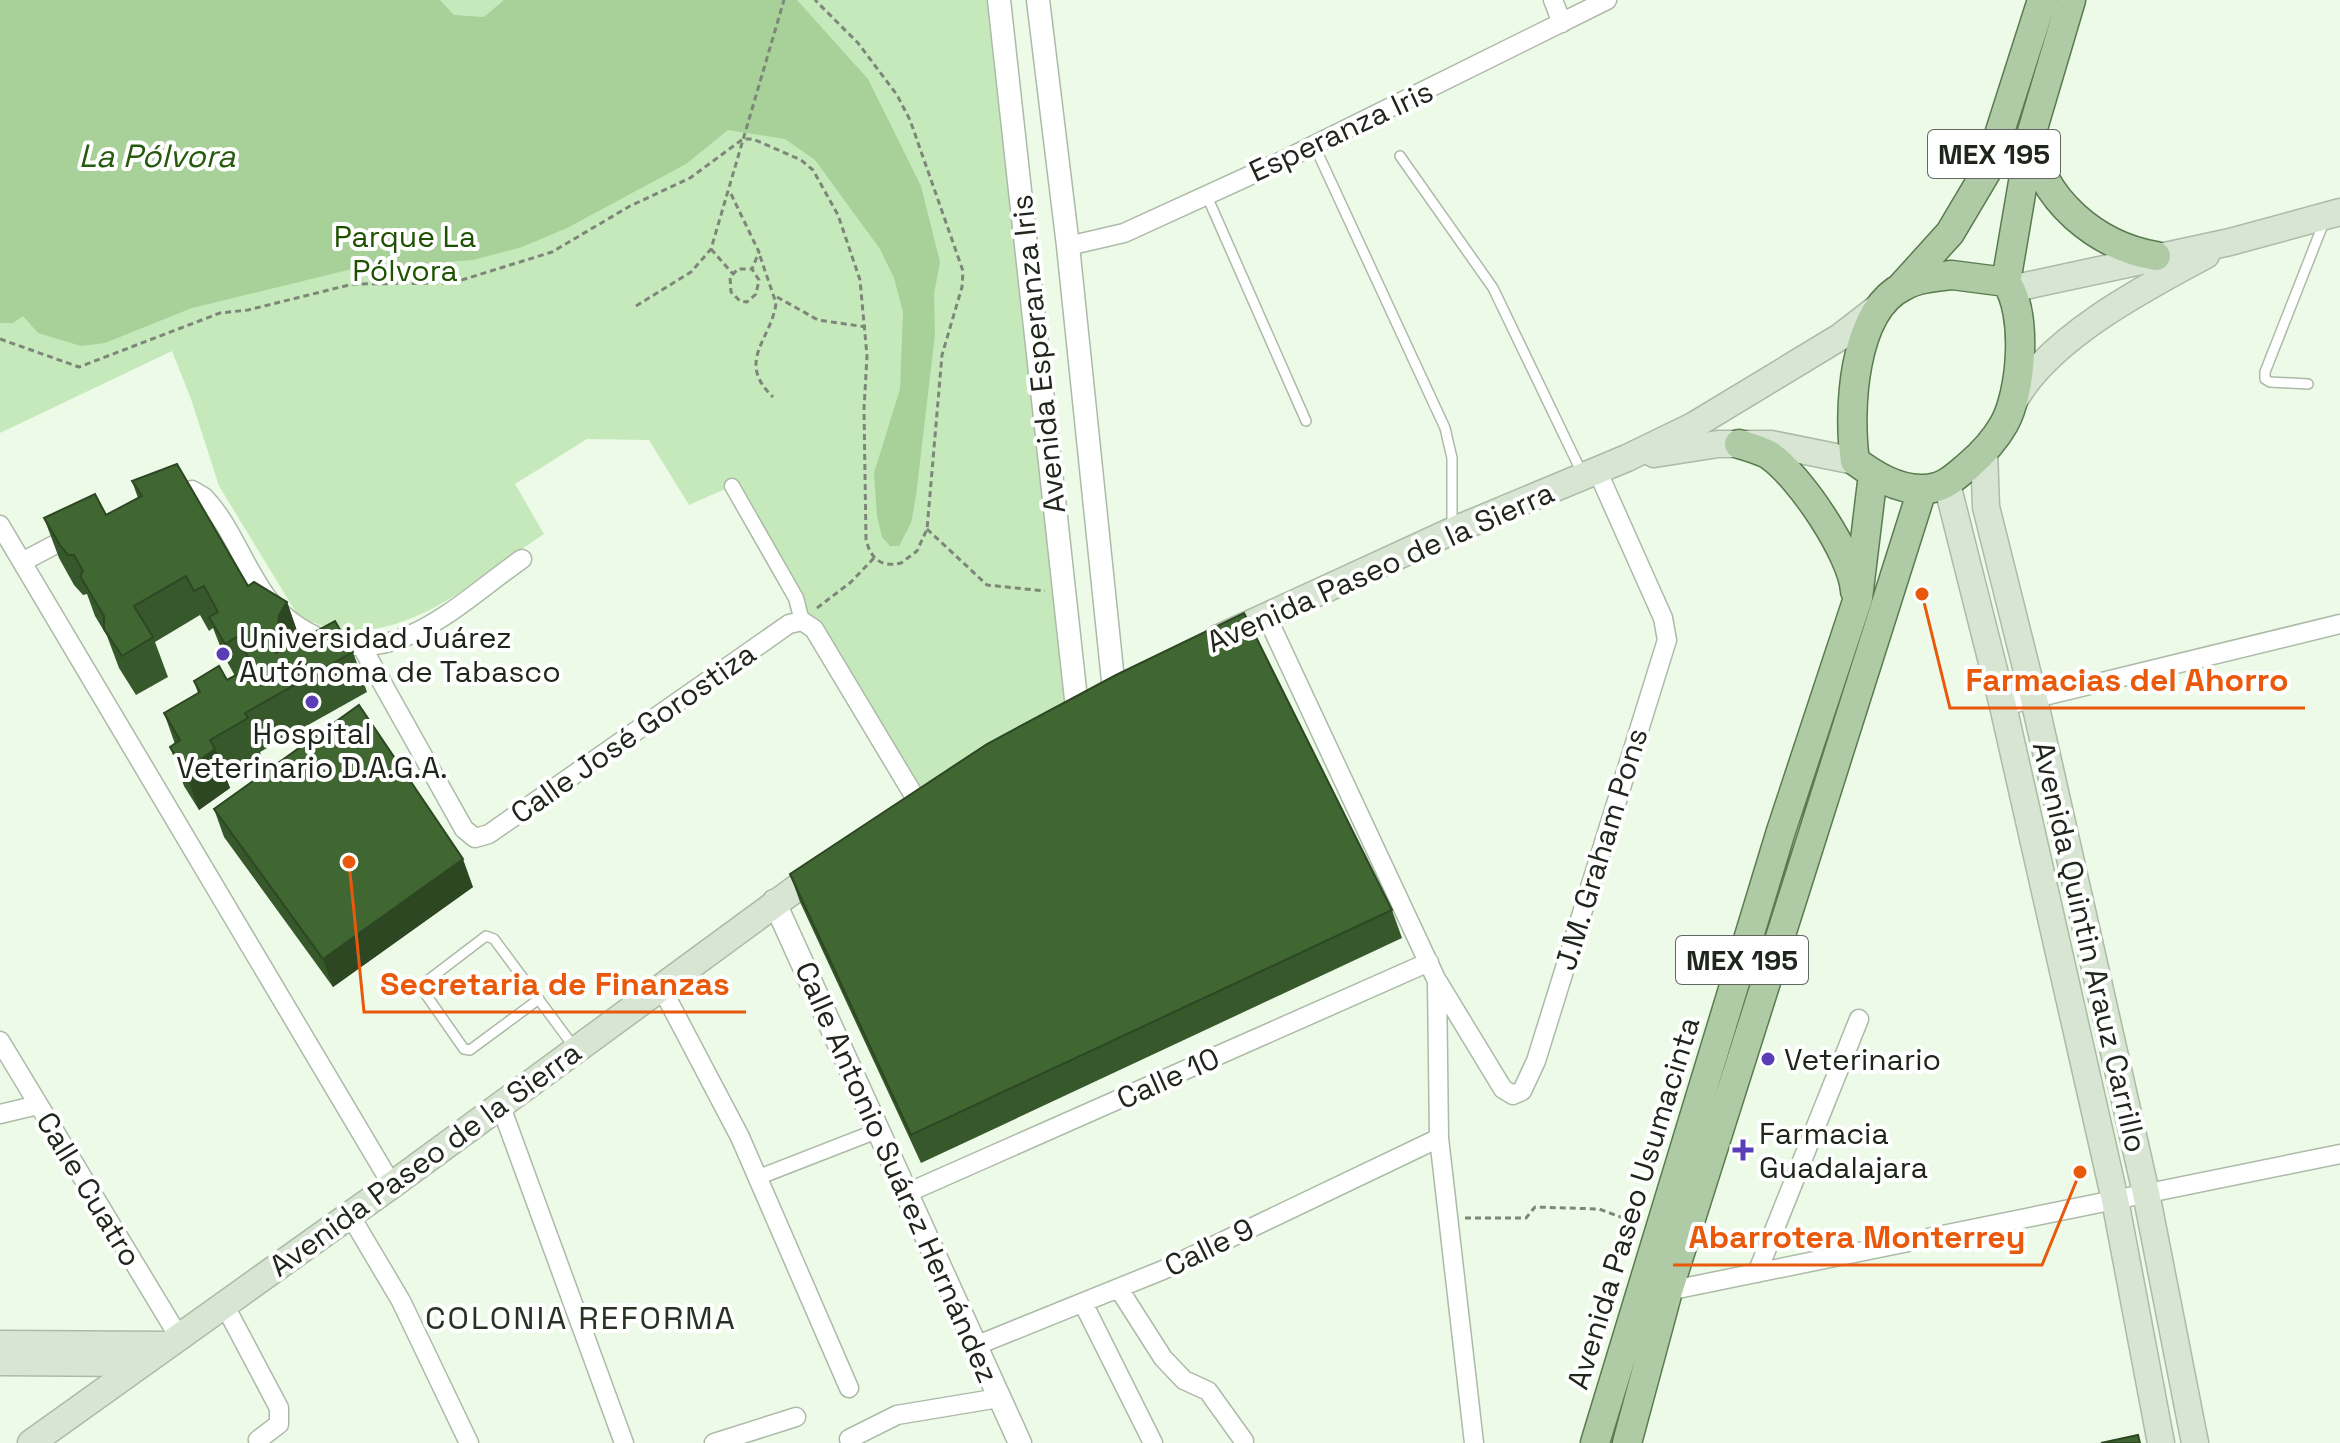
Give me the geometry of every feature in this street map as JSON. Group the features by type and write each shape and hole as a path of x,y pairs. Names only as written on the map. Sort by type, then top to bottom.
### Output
{"main road":[{"name":"MEX 195","path":"1902,286 1950,233 1988,169 2042,0"},
{"name":"MEX 195","path":"2009,286 2031,135 2071,0"},
{"path":"2031,135 2038,166 2064,206 2110,241 2156,256"},
{"path":"2230,242 2155,282 2050,357 2023,386 2004,425 1984,451 1935,487 1899,486 1864,467 1850,425 1860,352 1880,306 1902,286 1952,275 2009,286 2230,242 2333,214"},
{"path":"2009,286 2019,342 2014,401"},
{"name":"Avenida Paseo de la Sierra","path":"1197,649 1452,531 1627,458 1757,390 1840,337 1880,306"},
{"path":"1739,444 1769,456 1827,523 1854,583 1855,606"},
{"name":"Avenida Paseo de la Sierra","path":"1627,458 1739,444 1771,444 1864,467"},
{"name":"Avenida Quintin Arauz Carrillo","path":"1984,451 1986,507 2034,699 2146,1193 2195,1443"},
{"name":"Avenida Paseo Usumacinta","path":"1595,1443 1781,831 1855,606 1864,467"},
{"name":"Avenida Paseo Usumacinta","path":"1627,1443 1668,1291 1935,487"},
{"name":"Avenida Quintin Arauz Carrillo","path":"1935,487 2003,706 2115,1200 2161,1443"},
{"path":"1051,724 1141,676"},
{"path":"892,822 945,788"},
{"name":"Avenida Paseo de la Sierra","path":"31,1443 138,1363 225,1306 392,1185 774,901 840,857"},
{"path":"0,1344 173,1341"},
{"path":"0,1362 138,1363"}],"street":[{"name":"Avenida Esperanza Iris","path":"999,0 1077,708"},
{"name":"Avenida Esperanza Iris","path":"1038,0 1068,246 1114,690"},
{"path":"1553,0 1562,23"},
{"name":"Esperanza Iris","path":"1068,246 1107,239 1314,145 1607,0"},
{"name":"J.M. Graham Pons","path":"1437,981 1503,1089 1513,1095 1522,1091 1536,1061 1667,640 1663,618 1591,473"},
{"path":"732,486 796,598 802,621 814,629 919,804"},
{"path":"157,500 183,491 198,493 211,504 262,590 279,610 319,638 362,647 382,646 415,634 522,559"},
{"path":"0,525 392,1185"},
{"path":"22,562 86,529"},
{"path":"1266,615 1437,981 1439,1138 1474,1443"},
{"name":"Calle José Gorostiza","path":"362,647 464,829 479,838 789,624 802,621"},
{"path":"2003,706 2340,624"},
{"name":"Calle Antonio Suárez Hernández","path":"774,901 1020,1443"},
{"name":"Calle 10","path":"907,1193 1429,962"},
{"path":"660,985 716,1086 759,1177 849,1388"},
{"path":"1757,1273 1859,1019"},
{"name":"Calle Cuatro","path":"0,1041 173,1341"},
{"path":"500,1104 624,1443"},
{"path":"0,1114 38,1105"},
{"path":"759,1177 877,1131"},
{"name":"Calle 9","path":"975,1346 1119,1289 1439,1138"},
{"path":"1640,1296 2340,1154"},
{"path":"350,1215 401,1301 469,1443"},
{"path":"1119,1289 1163,1358 1184,1380 1208,1391 1244,1441"},
{"path":"1083,1303 1153,1443"},
{"path":"225,1306 279,1408 279,1424 258,1440 259,1443"},
{"path":"849,1439 897,1415 999,1398"},
{"path":"714,1443 796,1417"}],"lane":[{"path":"1314,145 1445,428 1453,475 1452,531"},
{"path":"1400,156 1493,288 1591,473"},
{"path":"1206,194 1306,421"},
{"path":"2308,384 2270,382 2265,379 2265,372 2333,214"},
{"path":"539,999 470,1050 464,1049 422,989 423,984 490,937 539,999 575,1048"}],"path":[{"path":"636,306 691,272 711,249 784,0"},
{"path":"743,138 767,144 813,170 851,246 864,293 866,327 865,529 874,558 888,565 905,562 917,551 927,529 942,355 962,287 963,271 910,120 897,95 858,43 815,0"},
{"path":"0,339 79,367 220,313 248,310 353,284 430,285 457,282 552,252 630,206 690,178 743,138"},
{"path":"730,191 735,210 759,252 765,277 774,294 774,312 761,339 756,359 757,376 773,397"},
{"path":"711,249 733,273 731,292 736,299 747,302 759,285 752,269 759,252"},
{"path":"733,273 743,268 752,269"},
{"path":"774,294 818,320 866,327"},
{"path":"927,529 987,585 1064,593"},
{"path":"802,621 851,582 874,558"},
{"path":"1447,1218 1521,1218 1535,1207 1593,1208 1659,1231"}],"green space":[{"name":"Parque La Pólvora","path":"0,0 999,0 1077,708 919,804 732,486 689,505 649,440 587,439 515,484 544,534 458,594 427,611 395,624 362,630 330,628 297,614 219,486 172,351 0,433"}],"water":[{"name":"La Pólvora","path":"0,0 440,0 454,15 484,17 504,0 797,0 868,79 921,186 940,262 934,294 935,334 916,496 911,523 899,546 890,546 882,537 874,473 900,389 903,312 894,278 880,249 815,160 785,139 728,130 686,164 567,228 522,247 473,260 348,270 192,308 105,343 81,346 38,333 23,316 13,323 0,323"}],"building":[{"path":"177,464 248,586 254,582 287,602 279,615 276,653 335,621 353,652 245,713 248,718 210,740 215,749 185,771 170,747 180,740 164,713 200,692 194,681 219,666 227,680 253,666 237,637 225,644 209,617 218,612 204,586 194,591 186,576 134,606 153,637 122,656 104,629 104,616 80,576 83,571 74,555 68,555 44,518 95,494 106,515 142,496 132,481"},
{"path":"1244,613 1392,910 911,1135 790,874 987,744 1116,675"},
{"path":"359,705 463,859 323,959 214,809"},
{"path":"2138,1435 2140,1443 2101,1443"}],"place":[{"name":"Farmacias del Ahorro","path":"1922,594"},
{"name":"Universidad Juárez Autónoma de Tabasco","path":"223,654"},
{"name":"Hospital Veterinario D.A.G.A.","path":"312,702"},
{"name":"Secretaria de Finanzas","path":"349,862"},
{"name":"Veterinario","path":"1768,1059"},
{"name":"Farmacia Guadalajara","path":"1743,1150"},
{"name":"Abarrotera Monterrey","path":"2080,1172"}],"district":[{"name":"COLONIA REFORMA","path":"581,1318"}]}
